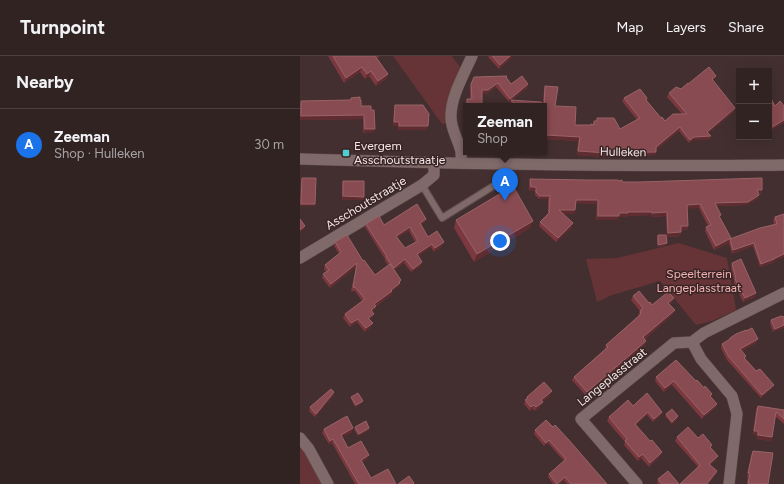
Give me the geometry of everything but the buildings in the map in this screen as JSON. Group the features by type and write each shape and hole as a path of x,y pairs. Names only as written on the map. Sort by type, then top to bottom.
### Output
{"street":[{"path":"461,163 461,150 451,118 452,105 456,91 472,56"},
{"name":"Hulleken","path":"300,159 434,163 701,166 784,165"},
{"name":"Asschoutstraatje","path":"300,258 422,185 434,175 434,163"},
{"name":"Langeplasstraat","path":"637,484 581,418 674,343 692,342 704,333 784,293"},
{"path":"692,342 701,359 732,396 737,414 729,484"},
{"path":"300,438 309,449 328,484"}],"lane":[{"path":"422,185 442,218 503,180"}],"green space":[{"path":"393,56 452,56 460,67 446,111 447,123 442,124"},
{"name":"Speelterrein Langeplasstraat","path":"679,243 727,258 736,310 712,321 696,325 660,281 612,295 597,302 586,259 617,258"},
{"path":"300,445 326,484 300,484"}],"place":[{"name":"Evergem Asschoutstraatje","path":"346,153"},
{"name":"Zeeman","path":"505,201"}]}
